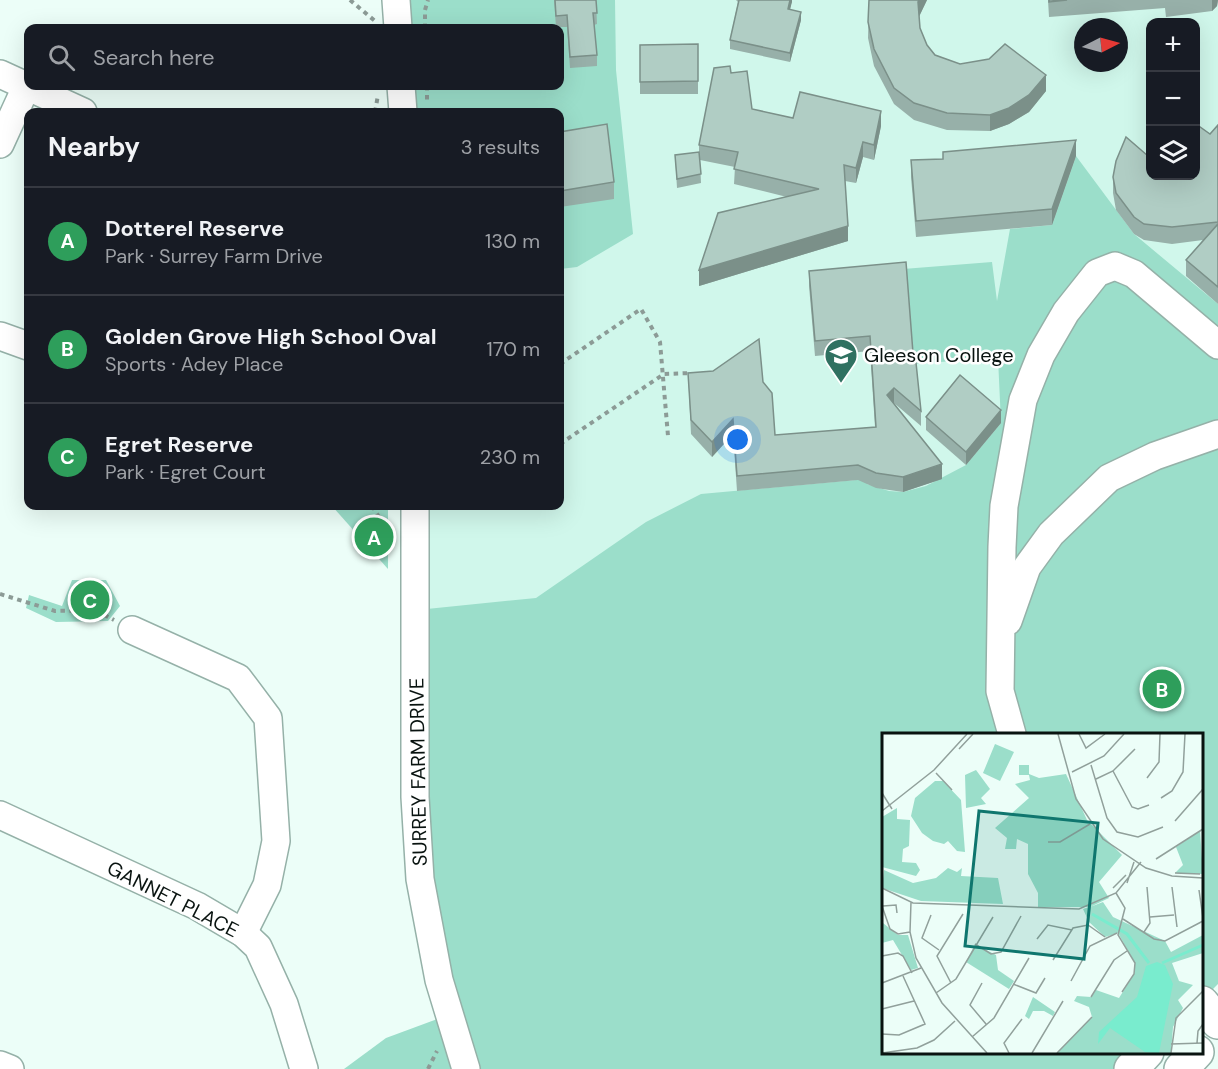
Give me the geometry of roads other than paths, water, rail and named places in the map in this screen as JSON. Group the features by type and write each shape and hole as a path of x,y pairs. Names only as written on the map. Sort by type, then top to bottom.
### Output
{"main road":[{"path":"1203,998 1218,983"},
{"path":"1203,1004 1218,1022"},
{"path":"1203,1047 1218,1032"},
{"path":"1131,1069 1146,1054"},
{"path":"1181,1069 1196,1054"}],"street":[{"path":"396,0 398,24"},
{"path":"0,74 24,84"},
{"path":"0,144 25,90"},
{"path":"37,90 74,108"},
{"path":"401,90 403,108"},
{"path":"1011,733 1000,691 999,645 1003,525 1010,462 1023,400 1041,355 1066,312 1097,273 1115,266 1134,274 1218,345"},
{"path":"0,336 24,344"},
{"path":"1003,525 1015,546 1024,549 1035,547 1109,477 1155,456 1218,434"},
{"name":"SURREY FARM DRIVE","path":"415,510 415,797 420,879 439,980 466,1069"},
{"path":"999,645 1027,567 1051,534"},
{"path":"132,630 238,678 268,718 276,841 267,885 243,933"},
{"name":"GANNET PLACE","path":"0,815 197,906 243,933 258,947 284,1004 304,1069"},
{"path":"0,1065 10,1069"}],"place":[{"name":"Gleeson College","path":"841,384"},
{"name":"Dotterel Reserve","path":"374,537"},
{"name":"Egret Reserve","path":"90,600"},
{"name":"Golden Grove High School Oval","path":"1162,689"}]}
